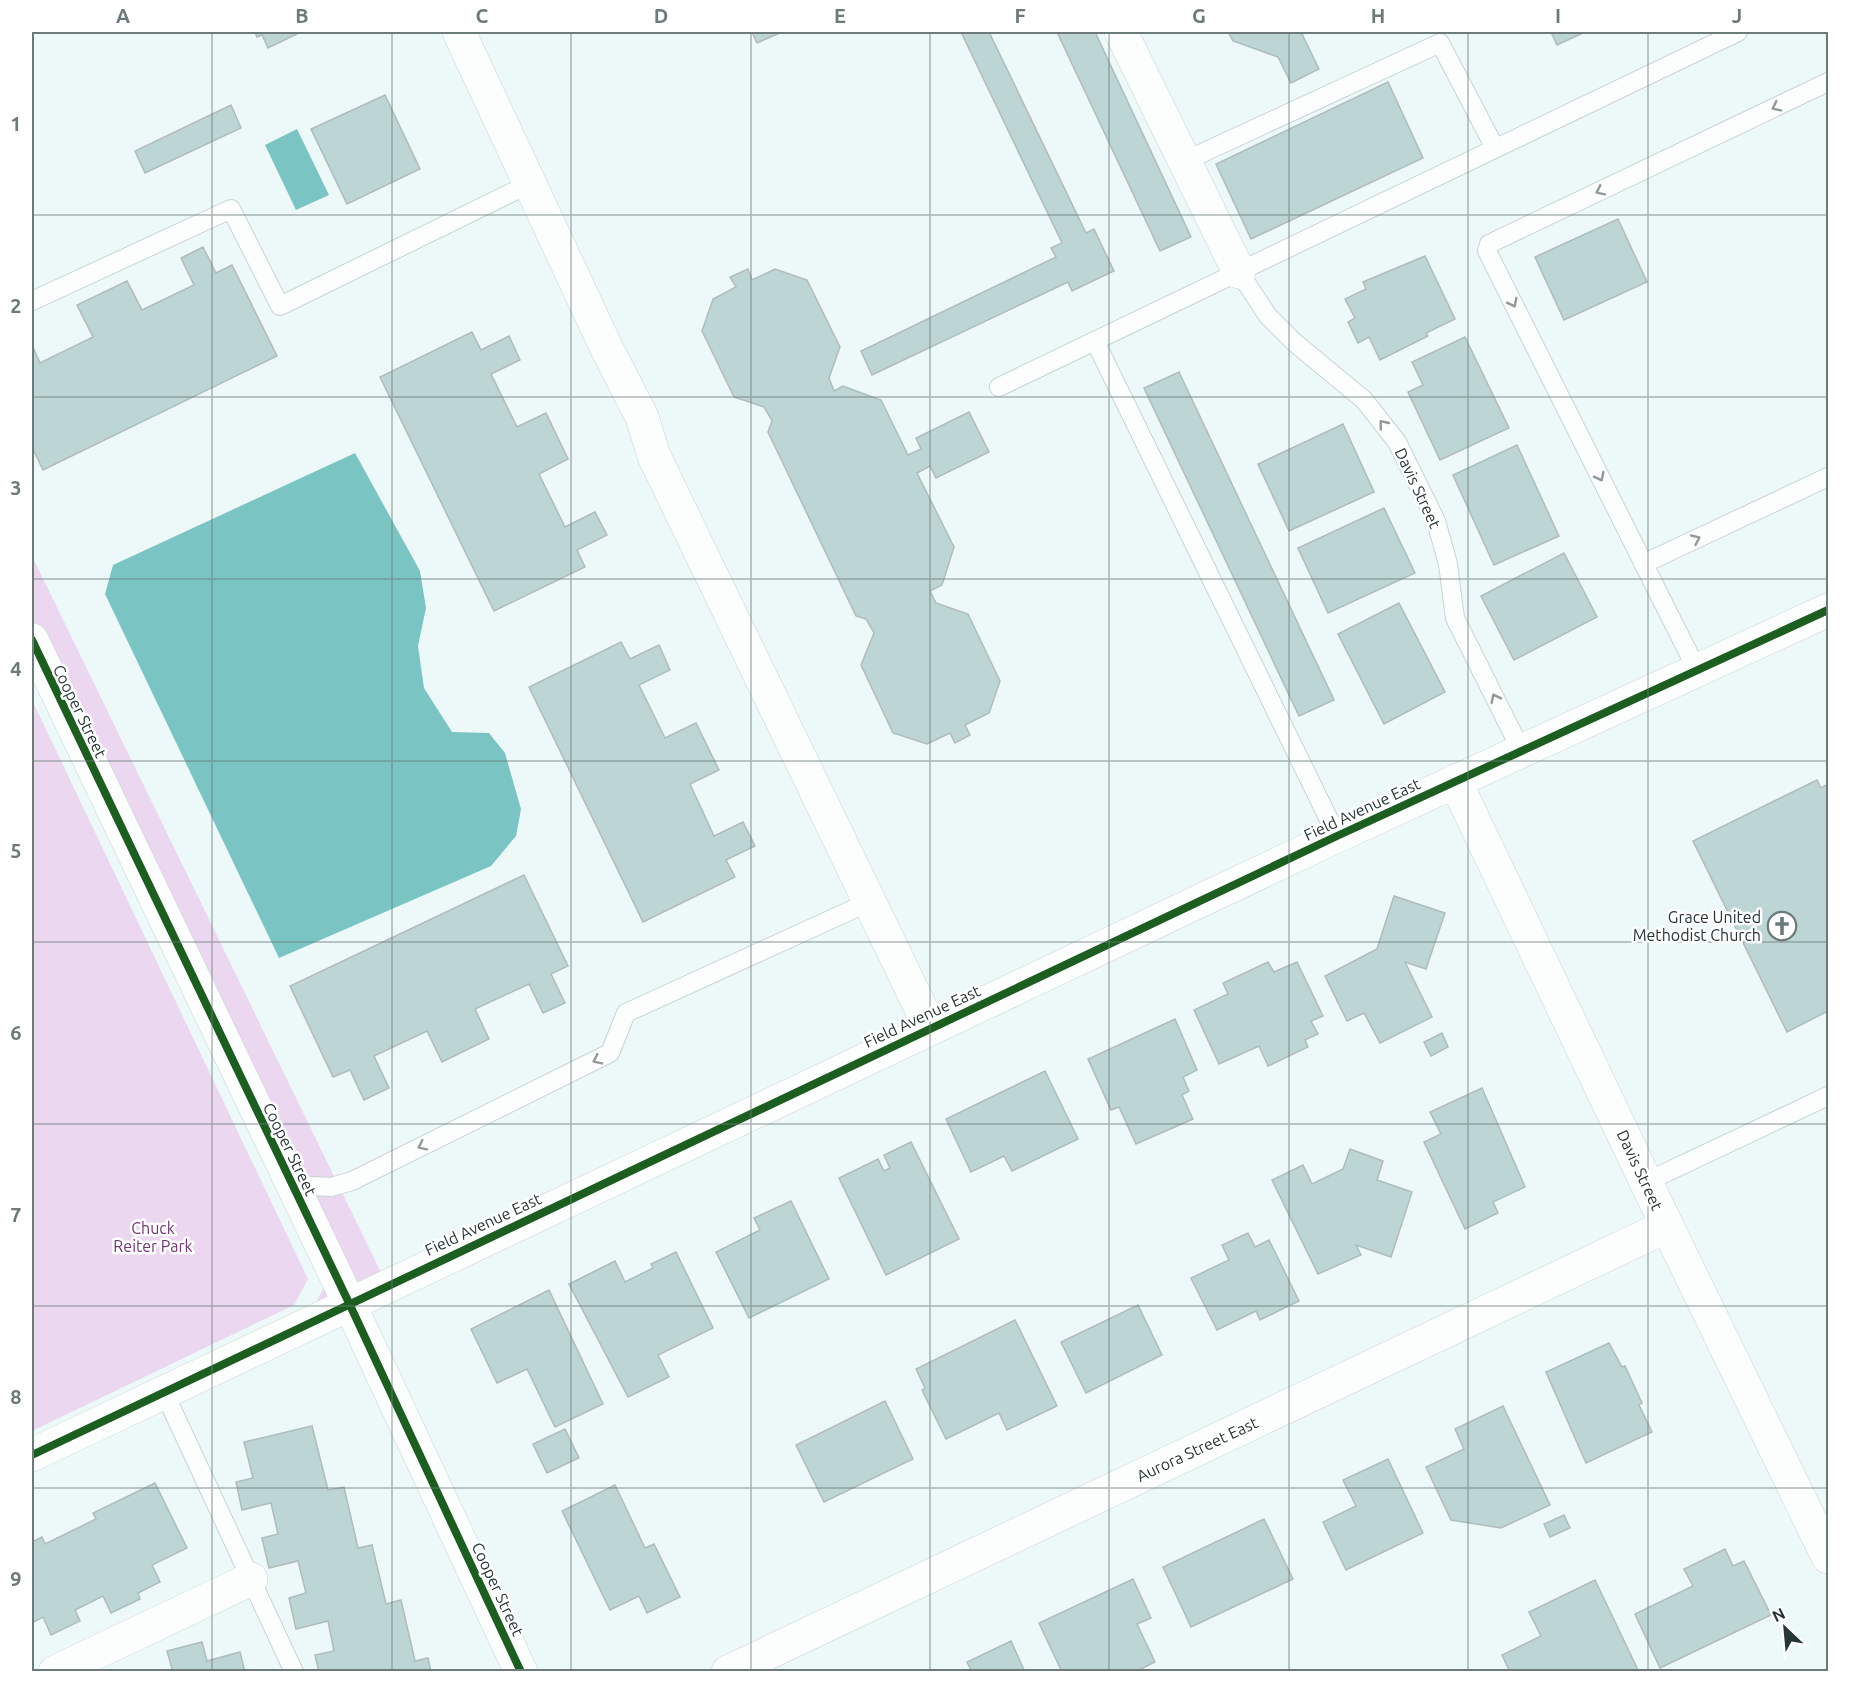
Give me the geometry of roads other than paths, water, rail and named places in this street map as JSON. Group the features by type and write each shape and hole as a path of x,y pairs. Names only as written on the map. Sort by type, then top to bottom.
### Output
{"street":[{"path":"459,32 529,184 642,417 654,456 930,1027"},
{"path":"1121,32 1239,272"},
{"name":"Field Avenue East","path":"32,1455 930,1027 1521,750 1828,610"},
{"name":"Cooper Street","path":"32,640 522,1671"},
{"name":"Davis Street","path":"1455,781 1828,1557"},
{"name":"Aurora Street East","path":"728,1671 1667,1226"},
{"path":"55,1671 251,1579"}],"lane":[{"path":"999,387 1737,32"},
{"path":"1185,161 1437,37 1495,148"},
{"path":"1697,670 1487,251 1489,244 1828,82"},
{"path":"32,301 231,209 280,306 529,184"},
{"name":"Davis Street","path":"1239,272 1268,316 1294,342 1364,400 1397,442 1436,521 1448,564 1455,618 1521,750"},
{"path":"1095,341 1337,836"},
{"path":"1643,564 1828,477"},
{"path":"293,1185 331,1187 352,1181 610,1053 626,1013 869,902"},
{"path":"1646,1182 1828,1096"},
{"path":"164,1392 294,1671"}],"water":[{"path":"297,129 329,195 296,210 265,145"},
{"path":"355,453 420,571 426,608 418,646 424,688 452,732 489,733 505,753 521,809 516,836 491,866 279,958 105,594 113,565"}],"place":[{"name":"Grace United Methodist Church","path":"1782,926"}],"park label":[{"name":"Chuck Reiter Park","path":"153,1237"}]}
